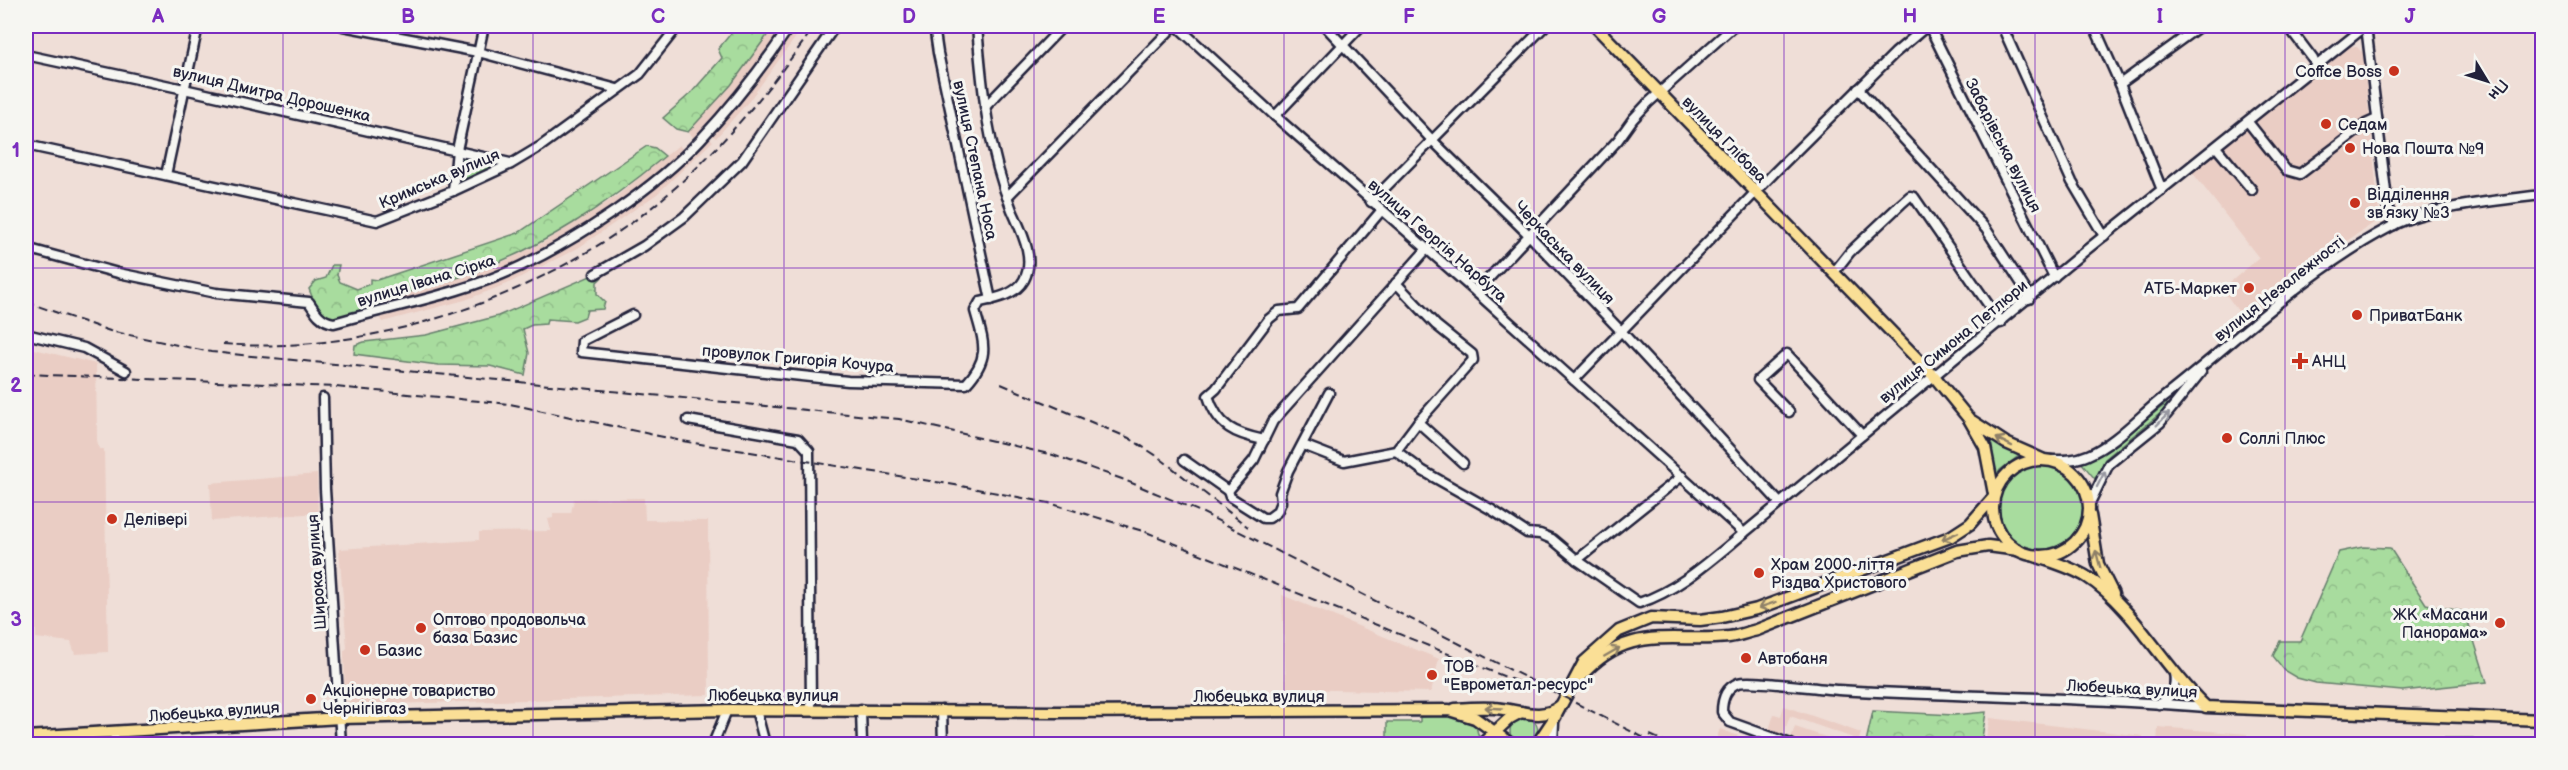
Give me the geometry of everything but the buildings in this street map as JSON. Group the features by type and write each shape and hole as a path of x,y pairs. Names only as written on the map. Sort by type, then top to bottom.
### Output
{"main road":[{"name":"вулиця Глібова","path":"1595,26 1756,194 1835,271 1934,376 1969,419 1985,447 1994,496"},
{"name":"вулиця Глібова","path":"1969,419 2006,443 2045,459"},
{"name":"вулиця Незалежності","path":"1569,690 1593,652 1619,631 1652,618 1700,620 1768,606 1958,533 1994,496 2003,478 2017,466 2045,459"},
{"path":"2045,459 2073,471 2084,486 2098,564 2119,605"},
{"path":"1994,496 1994,519 1997,528 2002,537 2018,550"},
{"name":"вулиця Незалежності","path":"2035,556 2055,554 2072,544 2084,528 2089,507"},
{"path":"1529,713 1541,735 1555,717 1569,690 1593,665 1628,643 1654,637 1730,637 1757,630 1957,551 1988,546 2018,550 2088,577 2119,605 2174,673 2206,707"},
{"path":"1449,710 1496,708 1529,713 1549,712 1560,706"},
{"name":"Любецька вулиця","path":"2206,707 2542,720"},
{"name":"Любецька вулиця","path":"26,737 115,739 340,718 727,710 861,709 1057,712 1449,710 1475,718 1511,744"},
{"path":"1481,744 1510,718 1529,713"},
{"path":"1475,718 1483,730 1481,744"},
{"path":"1510,718 1506,723 1505,735 1511,744"}],"street":[{"path":"166,175 198,26"},
{"path":"343,26 478,52 617,89"},
{"path":"453,190 457,150 484,26"},
{"name":"Кримська вулиця","path":"26,145 377,221 510,164 540,146 640,74 678,26"},
{"name":"вулиця Івана Сірка","path":"26,248 118,273 216,293 309,302 318,316 326,322 334,323 393,308 472,285 521,266 578,235 626,203 700,140 776,47 790,26"},
{"path":"595,274 644,246 684,217 742,161 835,26"},
{"name":"вулиця Степана Носа","path":"934,26 991,300"},
{"name":"провулок Григорія Кочура","path":"633,315 582,341 581,352 848,381 966,384 985,355 983,337 975,311 980,302 1008,294 1024,281 1029,251 1006,197 993,154 985,107 977,26"},
{"name":"вулиця Степана Носа","path":"985,107 1064,26"},
{"path":"1006,197 1176,26"},
{"name":"вулиця Георгія Нарбута","path":"1176,26 1425,251 1476,292 1744,533"},
{"name":"Черкаська вулиця","path":"1325,26 1432,140 1621,331 1779,502"},
{"path":"1275,116 1361,26"},
{"path":"1371,202 1545,26"},
{"path":"1476,292 1618,140 1633,119 1734,26"},
{"path":"1574,380 1895,52 1928,26"},
{"name":"Забарівська вулиця","path":"1928,26 2054,277"},
{"path":"2002,26 2072,182 2104,236"},
{"path":"2094,26 2121,84 2162,189"},
{"path":"2288,26 2316,66"},
{"path":"2366,26 2388,207 2394,225"},
{"name":"вулиця Симона Петлюри","path":"1396,451 1423,471 1492,510 1527,533 1540,534 1552,539 1576,560 1639,603 1659,597 1744,533 2104,236 2366,26"},
{"path":"2121,84 2193,27"},
{"name":"вулиця Дмитра Дорошенка","path":"26,55 457,150 510,164"},
{"path":"1858,89 1986,230 2027,292 2028,299"},
{"path":"2248,122 2286,170 2300,174 2366,123 2377,119"},
{"path":"2216,147 2252,190"},
{"name":"вулиця Незалежності","path":"2045,459 2074,459 2098,450 2208,363 2243,331 2340,256 2394,225 2429,213 2542,195"},
{"path":"1835,271 1867,236 1910,196 1914,197 2001,323"},
{"path":"1264,440 1233,432 1221,421 1211,406 1208,396 1216,389 1269,319 1279,311 1298,309 1381,211"},
{"path":"1228,491 1254,460 1273,422 1425,251"},
{"path":"1303,445 1344,460 1396,451 1418,422 1473,360 1472,354 1436,325 1396,283"},
{"path":"26,334 84,348 126,371"},
{"path":"1789,412 1758,380 1787,354 1862,435"},
{"name":"вулиця Незалежності","path":"2089,507 2109,464 2160,423 2208,363"},
{"path":"1184,460 1228,491 1230,497 1263,518 1269,518 1277,512 1281,502 1280,493 1288,471 1329,393"},
{"name":"Широка вулиця","path":"323,398 325,489 341,744"},
{"path":"688,420 798,439 809,451 810,710"},
{"path":"1418,422 1463,463"},
{"path":"1576,560 1682,476"},
{"path":"2159,704 2166,700 2174,689 2174,673"},
{"name":"Любецька вулиця","path":"1791,744 1730,722 1722,712 1725,694 1740,682 1756,682 1856,691 2206,707"},
{"path":"861,709 862,744"},
{"path":"713,744 727,710"},
{"path":"756,710 765,744"},
{"path":"942,710 943,744"},
{"path":"1554,744 1552,730 1555,717"},
{"path":"1541,735 1554,744"}],"shaded area":[{"path":"774,26 786,26 757,66 695,139 688,132 731,85"},
{"path":"794,26 804,26 749,101 716,138 710,134"},
{"path":"2349,46 2357,47 2363,53 2379,213 2377,221 2313,263 2244,319 2222,289 2259,258 2192,172"},
{"path":"708,136 713,141 657,194 578,248 507,284 465,300 382,322 380,314 463,291 575,240"},
{"path":"679,145 684,151 623,201 587,226 520,264 465,284 392,305 390,298 462,276 462,273 471,269 473,273 544,242 617,196"},
{"path":"26,347 96,364 97,440 99,449 104,449 108,652 75,654 71,642 36,638 36,617 32,615 34,587 26,586"},
{"path":"317,474 318,513 212,521 210,483"},
{"path":"644,498 645,520 708,521 709,695 352,705 345,698 344,651 347,648 339,549 479,540 479,532 551,531 548,519 553,518 553,513 571,513 574,499"},
{"path":"1282,595 1439,659 1431,692 1286,689"},
{"path":"1784,706 1861,733 1859,740 1790,716 1783,735 1769,730 1774,714 1781,716"},
{"path":"1990,718 2143,736 2142,744 1985,744"},
{"path":"1795,727 1847,744 1802,744 1790,740"},
{"path":"2158,727 2247,734 2246,744 2157,744"},
{"path":"1720,729 1760,744 1736,744 1717,737"}],"green space":[{"path":"737,26 774,26 731,85 688,132 676,129 663,118 692,92 722,58 718,49"},
{"path":"647,146 655,148 665,156 574,223 525,250 472,273 471,270 462,273 463,276 390,298 383,293 382,297 378,298 379,305 365,313 340,318 327,317 315,304 309,289 316,281 326,278 332,265 339,265 337,275 340,282 357,289 370,284 370,279 377,280 518,233"},
{"path":"454,154 499,164 495,169 456,186"},
{"path":"595,274 601,278 597,282 597,294 605,302 603,309 587,310 585,317 575,321 547,319 546,324 532,325 523,329 529,353 525,375 490,366 438,365 354,354 355,345 364,342 426,335 498,316"},
{"path":"2169,404 2168,407 2105,459 2095,479 2080,461 2100,455"},
{"path":"1992,441 2020,455 2000,470 1995,478 1988,445"},
{"path":"2033,465 2049,465 2065,472 2076,483 2083,499 2080,523 2071,537 2049,549 2033,549 2017,542 2006,531 1999,515 1999,499 2006,483 2017,472"},
{"path":"2363,547 2390,548 2426,604 2465,612 2487,682 2402,691 2316,683 2297,678 2285,671 2273,656 2280,641 2300,641 2339,552"},
{"path":"1873,711 1954,715 1986,712 1981,744 1873,744 1866,742"},
{"path":"1453,715 1476,726 1479,738 1476,744 1387,744 1387,722 1420,722 1420,717"},
{"path":"1524,717 1534,721 1538,731 1534,741 1524,745 1514,741 1510,731 1514,721"},
{"path":"2473,738 2479,744 2309,744 2310,739"}],"railway":[{"path":"223,344 280,345 339,340 398,329 456,312 512,291 566,264 616,234 662,199 705,160 781,72 815,26"},
{"path":"26,302 110,331 211,352 899,419 1053,455 1122,479 1201,512 1656,744"},
{"path":"26,374 336,387 510,404 682,441 961,486 1049,503 1146,532 1523,684"},
{"path":"1001,384 1129,438 1157,456 1248,527"},
{"path":"1650,735 1670,744"}],"place":[{"name":"Coffce Boss","path":"2394,71"},
{"name":"Седам","path":"2326,124"},
{"name":"Нова Пошта №9","path":"2350,148"},
{"name":"Відділення зв’язку №3","path":"2355,203"},
{"name":"АТБ-Маркет","path":"2249,288"},
{"name":"ПриватБанк","path":"2357,315"},
{"name":"АНЦ","path":"2300,361"},
{"name":"Соллі Плюс","path":"2227,438"},
{"name":"Делівері","path":"112,519"},
{"name":"Храм 2000-ліття Різдва Христового","path":"1759,573"},
{"name":"ЖК «Масани Панорама»","path":"2500,623"},
{"name":"Оптово продовольча база Базис","path":"421,628"},
{"name":"Базис","path":"365,650"},
{"name":"Автобаня","path":"1746,658"},
{"name":"ТОВ \"Еврометал-ресурс\"","path":"1432,675"},
{"name":"Акціонерне товариство Чернігівгаз","path":"311,699"}]}
